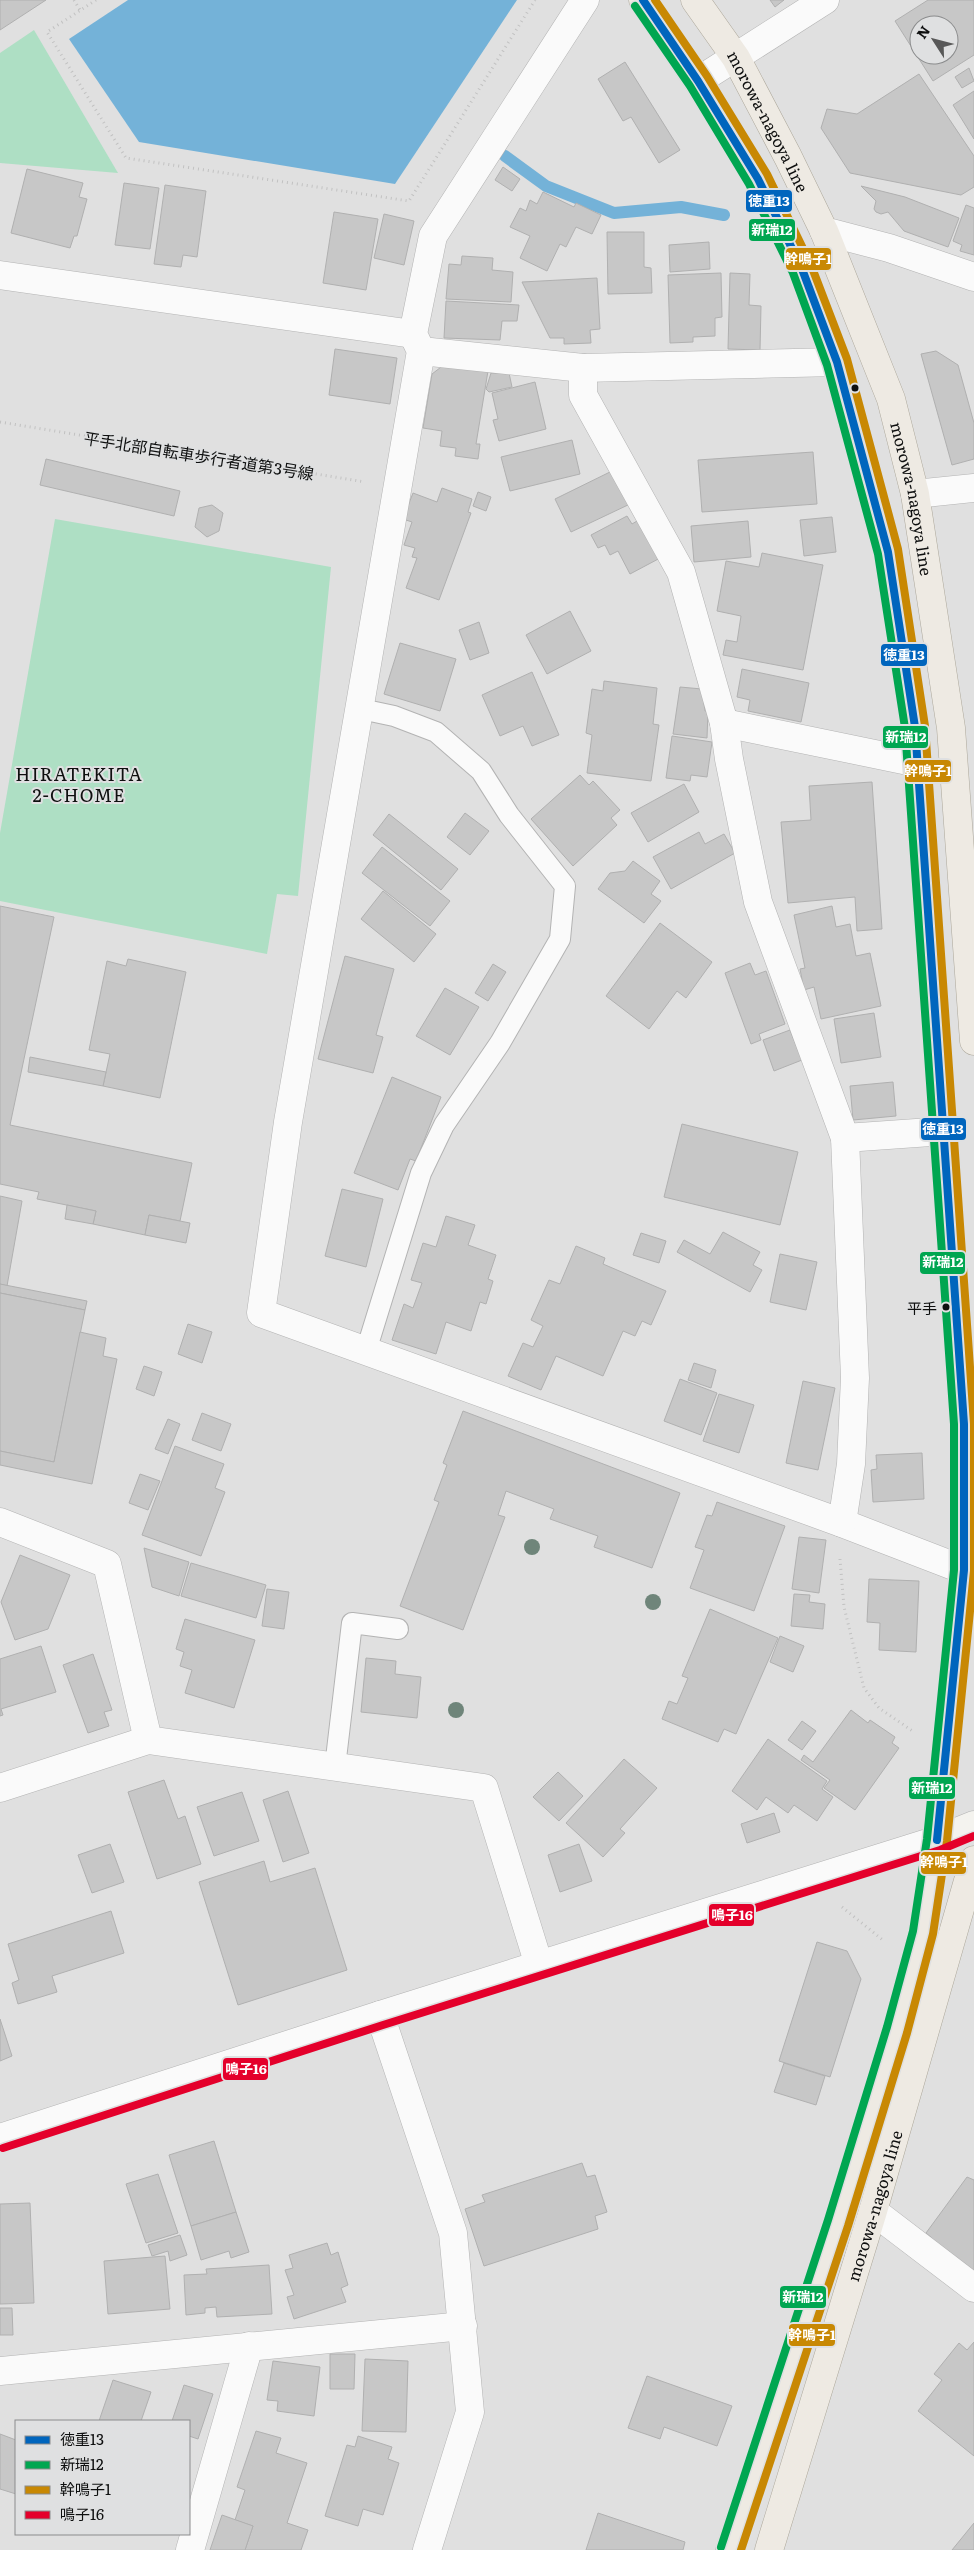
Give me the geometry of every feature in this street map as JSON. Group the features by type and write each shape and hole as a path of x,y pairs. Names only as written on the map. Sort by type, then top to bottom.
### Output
{"main road":[{"name":"morowa-nagoya line","path":"643,0 698,81 758,179 802,270 837,362 888,552 915,727 945,1131 964,1424 964,1570 937,1840 923,1933 897,2030 834,2232 730,2550"},
{"name":"morowa-nagoya line","path":"694,0 736,58 788,157 824,231 891,399 915,494 951,728 974,1034"},
{"path":"937,1840 974,1825"},
{"name":"morowa-nagoya line","path":"769,2550 873,2211 973,1867"}],"street":[{"path":"585,0 433,236 397,487 361,709 288,1122 261,1313 842,1523 964,1570"},
{"path":"698,81 825,0"},
{"path":"824,231 890,248 974,277"},
{"path":"0,275 582,368 837,362"},
{"path":"582,368 583,395 681,572 724,723 729,759 758,902 845,1138 855,1378 851,1464 842,1523"},
{"path":"915,494 974,488"},
{"path":"724,723 918,763"},
{"path":"845,1138 945,1131"},
{"path":"0,1522 107,1564 148,1740"},
{"path":"0,1788 148,1740 484,1788 539,1965"},
{"path":"0,2138 380,2015 937,1840"},
{"path":"380,2015 453,2232 470,2412 427,2550"},
{"path":"873,2211 974,2288"},
{"path":"0,2370 462,2326"},
{"path":"190,2550 249,2346"}],"lane":[{"path":"361,709 394,716 436,732 481,771 509,815 565,886 560,939 500,1043 444,1125 421,1173 366,1351"},
{"path":"335,1767 352,1623 398,1629"}],"path":[{"path":"74,0 80,10"},
{"path":"96,0 47,32 126,158 409,201 535,0"},
{"name":"平手北部自転車歩行者道第3号線","path":"0,422 397,487"},
{"path":"842,1523 839,1548 844,1607 864,1688 880,1708 919,1735"},
{"path":"832,1910 842,1907 891,1947"}],"green space":[{"path":"34,30 118,173 0,163 0,53"},
{"path":"55,519 331,567 298,896 277,894 267,954 0,901 0,833"}],"water":[{"path":"128,0 517,0 395,184 139,142 69,39"}],"building":[{"path":"0,0 46,0 0,30"},
{"path":"770,0 784,0 775,7"},
{"path":"928,0 974,0 974,55 959,65 959,15 909,15 909,43 895,21"},
{"path":"625,62 680,150 659,163 631,117 623,121 598,79"},
{"path":"923,65 958,65 933,81"},
{"path":"969,68 974,81 962,88 955,77"},
{"path":"919,74 974,156 974,187 961,195 850,173 821,128 827,109 857,114"},
{"path":"974,91 974,139 953,105"},
{"path":"503,167 520,179 512,191 495,180"},
{"path":"27,169 83,183 79,197 87,199 77,236 74,236 70,248 11,233"},
{"path":"124,183 159,188 150,249 115,245"},
{"path":"165,185 206,191 197,257 183,255 181,267 154,264"},
{"path":"861,186 905,197 959,218 948,247 904,231 888,212 881,214 876,212 874,209 876,201"},
{"path":"543,192 574,207 576,203 601,215 592,234 576,227 566,247 560,244 547,271 520,258 530,236 510,227 520,208 526,211 530,200 537,204"},
{"path":"966,205 974,208 974,255 960,251 962,245 953,241"},
{"path":"334,212 378,219 366,290 323,283"},
{"path":"384,214 414,221 404,265 374,258"},
{"path":"607,232 644,232 644,267 651,268 652,293 608,294"},
{"path":"709,242 710,269 670,272 669,245"},
{"path":"462,256 493,258 492,270 513,272 511,302 446,299 449,264 461,265"},
{"path":"721,273 722,317 715,318 715,336 693,337 693,342 670,343 668,275"},
{"path":"730,273 750,274 749,305 761,306 760,350 728,349"},
{"path":"597,278 600,329 590,330 591,343 564,344 564,338 550,338 522,282"},
{"path":"446,301 519,305 517,321 502,321 500,340 444,338"},
{"path":"335,349 397,358 390,404 329,395"},
{"path":"936,351 958,365 974,423 974,459 952,465 921,354"},
{"path":"445,364 488,371 476,444 480,444 478,459 455,456 456,448 440,446 442,431 423,428 432,374"},
{"path":"491,373 509,373 512,387 489,392 486,389"},
{"path":"535,382 546,429 499,441 493,420 498,419 492,393"},
{"path":"572,440 580,474 510,491 501,457"},
{"path":"813,452 817,504 702,512 698,460"},
{"path":"46,459 180,491 174,516 40,485"},
{"path":"614,470 630,504 571,532 555,499"},
{"path":"442,488 472,499 468,512 471,513 439,600 406,588 417,558 412,557 415,548 404,545 412,522 403,519 413,493 437,502"},
{"path":"478,492 491,497 486,511 473,506"},
{"path":"212,505 223,513 219,531 207,537 195,527 199,508"},
{"path":"627,516 632,524 642,518 662,557 630,574 618,551 610,555 605,545 598,548 591,535"},
{"path":"832,517 836,552 804,556 800,520"},
{"path":"748,521 751,557 694,562 691,526"},
{"path":"762,553 823,565 803,670 723,655 726,640 737,642 741,616 717,611 726,561 759,567"},
{"path":"570,611 591,651 547,674 526,635"},
{"path":"479,622 489,653 470,660 459,630"},
{"path":"400,643 456,659 440,711 384,694"},
{"path":"742,669 809,683 801,722 748,711 750,700 737,697"},
{"path":"532,672 559,735 532,746 523,726 500,736 482,695"},
{"path":"604,681 657,688 653,724 659,725 651,781 587,773 592,735 586,733 592,689 603,691"},
{"path":"680,687 702,689 705,711 708,711 707,738 673,734"},
{"path":"672,736 712,742 707,777 691,775 690,781 666,778"},
{"path":"580,775 589,785 593,781 620,810 611,818 617,825 573,866 531,819"},
{"path":"872,782 882,929 857,931 855,897 788,903 781,822 811,820 809,786"},
{"path":"684,784 699,812 648,842 631,813"},
{"path":"465,813 489,831 470,855 447,837"},
{"path":"389,814 458,869 441,890 373,835"},
{"path":"699,832 705,844 724,834 735,853 671,889 653,857"},
{"path":"382,847 450,901 430,926 362,873"},
{"path":"633,861 660,881 651,894 661,901 644,923 598,889 610,873 625,871"},
{"path":"383,891 436,934 414,962 361,919"},
{"path":"0,906 54,917 10,1125 192,1163 180,1221 149,1215 145,1235 93,1224 96,1211 37,1199 39,1192 0,1184"},
{"path":"832,906 836,927 850,924 856,956 870,953 881,1006 821,1019 814,987 804,990 800,969 805,968 794,915"},
{"path":"660,923 712,962 686,998 677,991 649,1029 606,996"},
{"path":"345,956 394,969 376,1035 383,1037 373,1073 318,1059"},
{"path":"128,959 186,972 160,1098 103,1086 110,1054 89,1050 107,961 126,966"},
{"path":"750,963 755,975 766,971 785,1024 759,1034 761,1040 751,1044 725,973"},
{"path":"493,964 506,972 488,1001 475,993"},
{"path":"445,988 479,1007 450,1055 416,1036"},
{"path":"874,1013 881,1057 841,1063 834,1019"},
{"path":"790,1030 802,1060 774,1071 763,1040"},
{"path":"30,1057 106,1072 103,1086 28,1072"},
{"path":"392,1077 441,1097 416,1161 410,1159 398,1190 354,1173"},
{"path":"893,1082 896,1116 853,1120 850,1086"},
{"path":"682,1124 798,1152 780,1225 664,1197"},
{"path":"342,1189 383,1199 366,1267 325,1256"},
{"path":"0,1196 22,1201 7,1286 0,1284"},
{"path":"67,1205 96,1211 93,1224 65,1219"},
{"path":"149,1215 190,1223 186,1243 145,1235"},
{"path":"446,1216 475,1225 468,1245 496,1255 488,1279 493,1281 486,1304 480,1302 471,1331 446,1322 436,1354 392,1340 404,1304 413,1308 422,1283 411,1280 423,1243 436,1247"},
{"path":"723,1232 760,1252 753,1265 762,1270 750,1292 677,1252 684,1240 710,1254"},
{"path":"641,1233 666,1241 659,1263 633,1255"},
{"path":"576,1246 605,1258 603,1264 666,1291 651,1325 642,1321 635,1336 623,1331 603,1376 556,1356 541,1390 508,1376 523,1343 533,1347 543,1326 531,1320 549,1280 560,1284"},
{"path":"780,1254 817,1262 806,1310 770,1302"},
{"path":"0,1284 87,1301 85,1310 0,1293"},
{"path":"0,1293 85,1310 54,1462 0,1451"},
{"path":"188,1324 212,1332 202,1363 178,1354"},
{"path":"80,1332 106,1338 103,1356 117,1359 92,1484 0,1465 0,1451 54,1462"},
{"path":"694,1363 716,1370 711,1388 688,1380"},
{"path":"144,1366 162,1372 154,1396 136,1389"},
{"path":"680,1379 717,1393 701,1435 664,1421"},
{"path":"803,1381 835,1388 818,1470 786,1463"},
{"path":"719,1394 754,1405 739,1453 703,1441"},
{"path":"463,1411 680,1493 652,1568 594,1547 598,1536 550,1519 554,1509 506,1491 498,1515 505,1517 463,1630 400,1606 439,1502 434,1500 447,1465 443,1463"},
{"path":"202,1413 231,1424 221,1451 192,1440"},
{"path":"168,1419 180,1424 168,1454 155,1449"},
{"path":"175,1446 224,1464 215,1488 225,1492 201,1556 142,1535"},
{"path":"922,1453 924,1499 873,1502 871,1470 877,1469 876,1455"},
{"path":"140,1474 160,1481 148,1510 129,1503"},
{"path":"717,1502 785,1526 754,1611 690,1588 704,1550 695,1547 707,1515 712,1516"},
{"path":"799,1537 826,1540 819,1593 792,1589"},
{"path":"144,1548 189,1562 179,1596 152,1587"},
{"path":"20,1555 70,1575 48,1629 15,1640 1,1602"},
{"path":"191,1563 266,1585 256,1618 181,1596"},
{"path":"869,1579 919,1581 916,1652 879,1650 880,1623 867,1622"},
{"path":"267,1589 289,1592 284,1629 262,1626"},
{"path":"794,1594 810,1595 809,1602 825,1604 823,1629 791,1626"},
{"path":"710,1609 778,1638 736,1734 724,1729 718,1742 662,1719 669,1701 677,1704 688,1678 682,1676"},
{"path":"185,1619 255,1640 234,1708 185,1693 192,1670 180,1666 184,1652 176,1649"},
{"path":"780,1636 804,1646 793,1672 770,1662"},
{"path":"41,1646 56,1692 1,1709 3,1715 0,1716 0,1659"},
{"path":"93,1654 112,1710 104,1712 109,1726 88,1733 63,1665"},
{"path":"366,1658 396,1661 395,1674 421,1677 417,1718 361,1712"},
{"path":"851,1710 868,1723 870,1720 895,1737 892,1743 899,1748 855,1810 824,1788 830,1780 801,1760 804,1755 813,1762"},
{"path":"802,1721 816,1731 802,1750 788,1740"},
{"path":"768,1739 827,1781 822,1789 833,1797 817,1821 794,1805 788,1813 766,1797 757,1810 732,1791"},
{"path":"624,1759 657,1788 620,1829 625,1833 603,1857 566,1823"},
{"path":"558,1772 583,1796 559,1821 533,1797"},
{"path":"164,1780 178,1819 185,1816 201,1864 157,1879 128,1792"},
{"path":"288,1791 309,1853 283,1862 263,1800"},
{"path":"242,1792 259,1841 214,1856 197,1807"},
{"path":"774,1813 780,1832 747,1843 741,1824"},
{"path":"110,1844 124,1882 92,1893 78,1855"},
{"path":"579,1844 592,1881 560,1892 548,1855"},
{"path":"264,1861 270,1882 315,1868 347,1970 238,2005 199,1882"},
{"path":"111,1911 124,1953 52,1976 57,1992 18,2004 12,1983 19,1980 8,1944"},
{"path":"817,1942 847,1951 861,1979 830,2077 779,2061"},
{"path":"0,2019 12,2056 0,2061"},
{"path":"784,2063 825,2076 816,2105 774,2092"},
{"path":"214,2141 236,2212 191,2226 169,2155"},
{"path":"582,2163 587,2177 595,2175 607,2212 595,2216 598,2229 484,2266 465,2209 485,2202 482,2195"},
{"path":"158,2174 178,2233 146,2243 126,2184"},
{"path":"967,2177 974,2180 974,2271 931,2239 926,2233"},
{"path":"30,2203 34,2303 0,2304 0,2204"},
{"path":"236,2212 249,2252 231,2258 229,2251 201,2260 191,2226"},
{"path":"180,2235 187,2255 170,2261 168,2251 152,2256 148,2245"},
{"path":"327,2243 331,2255 338,2252 348,2285 341,2288 346,2302 294,2319 287,2297 294,2295 285,2270 293,2268 289,2255"},
{"path":"165,2256 170,2309 108,2314 104,2261"},
{"path":"269,2265 272,2314 217,2317 216,2307 205,2308 205,2313 186,2315 184,2275 207,2274 206,2269"},
{"path":"0,2308 12,2308 13,2335 0,2335"},
{"path":"974,2342 974,2456 918,2411 942,2380 934,2374 959,2343 967,2350"},
{"path":"330,2354 355,2354 354,2389 330,2389"},
{"path":"365,2359 408,2361 406,2432 362,2431"},
{"path":"273,2361 320,2367 314,2416 277,2411 278,2401 267,2400"},
{"path":"647,2376 732,2406 717,2446 664,2427 660,2439 628,2428"},
{"path":"113,2380 151,2392 141,2420 99,2420"},
{"path":"184,2385 213,2394 198,2439 190,2436 190,2420 172,2420"},
{"path":"256,2431 281,2438 276,2453 307,2463 287,2523 308,2530 301,2550 245,2550 253,2526 235,2520 245,2490 237,2487"},
{"path":"0,2434 15,2440 15,2494 0,2489"},
{"path":"358,2436 392,2447 388,2459 399,2463 383,2515 363,2509 358,2526 325,2516 347,2445 355,2447"},
{"path":"598,2513 685,2542 683,2550 586,2550"},
{"path":"222,2515 253,2526 245,2550 210,2550"},
{"path":"974,2523 974,2550 952,2550"}],"waterway":[{"path":"505,156 546,186 614,213 681,207 724,215"}],"transit line":[{"name":"徳重13","path":"643,0 698,81 758,179 802,269 837,362 888,552 915,727 964,1424 964,1570 937,1840"},
{"name":"幹鳴子1","path":"655,0 707,76 767,174 811,265 847,359 898,549 925,726 974,1424 974,1571 947,1841 933,1934 907,2033 848,2226 741,2550"},
{"name":"新瑞12","path":"635,6 690,86 749,184 793,273 827,365 878,554 905,728 954,1424 954,1570 927,1839 913,1931 887,2027 828,2220 721,2547"},
{"name":"鳴子16","path":"3,2148 383,2025 940,1850 974,1836"}],"place":[{"name":"平手","path":"946,1307"}],"district":[{"name":"HIRATEKITA 2-CHOME","path":"79,783"}]}
